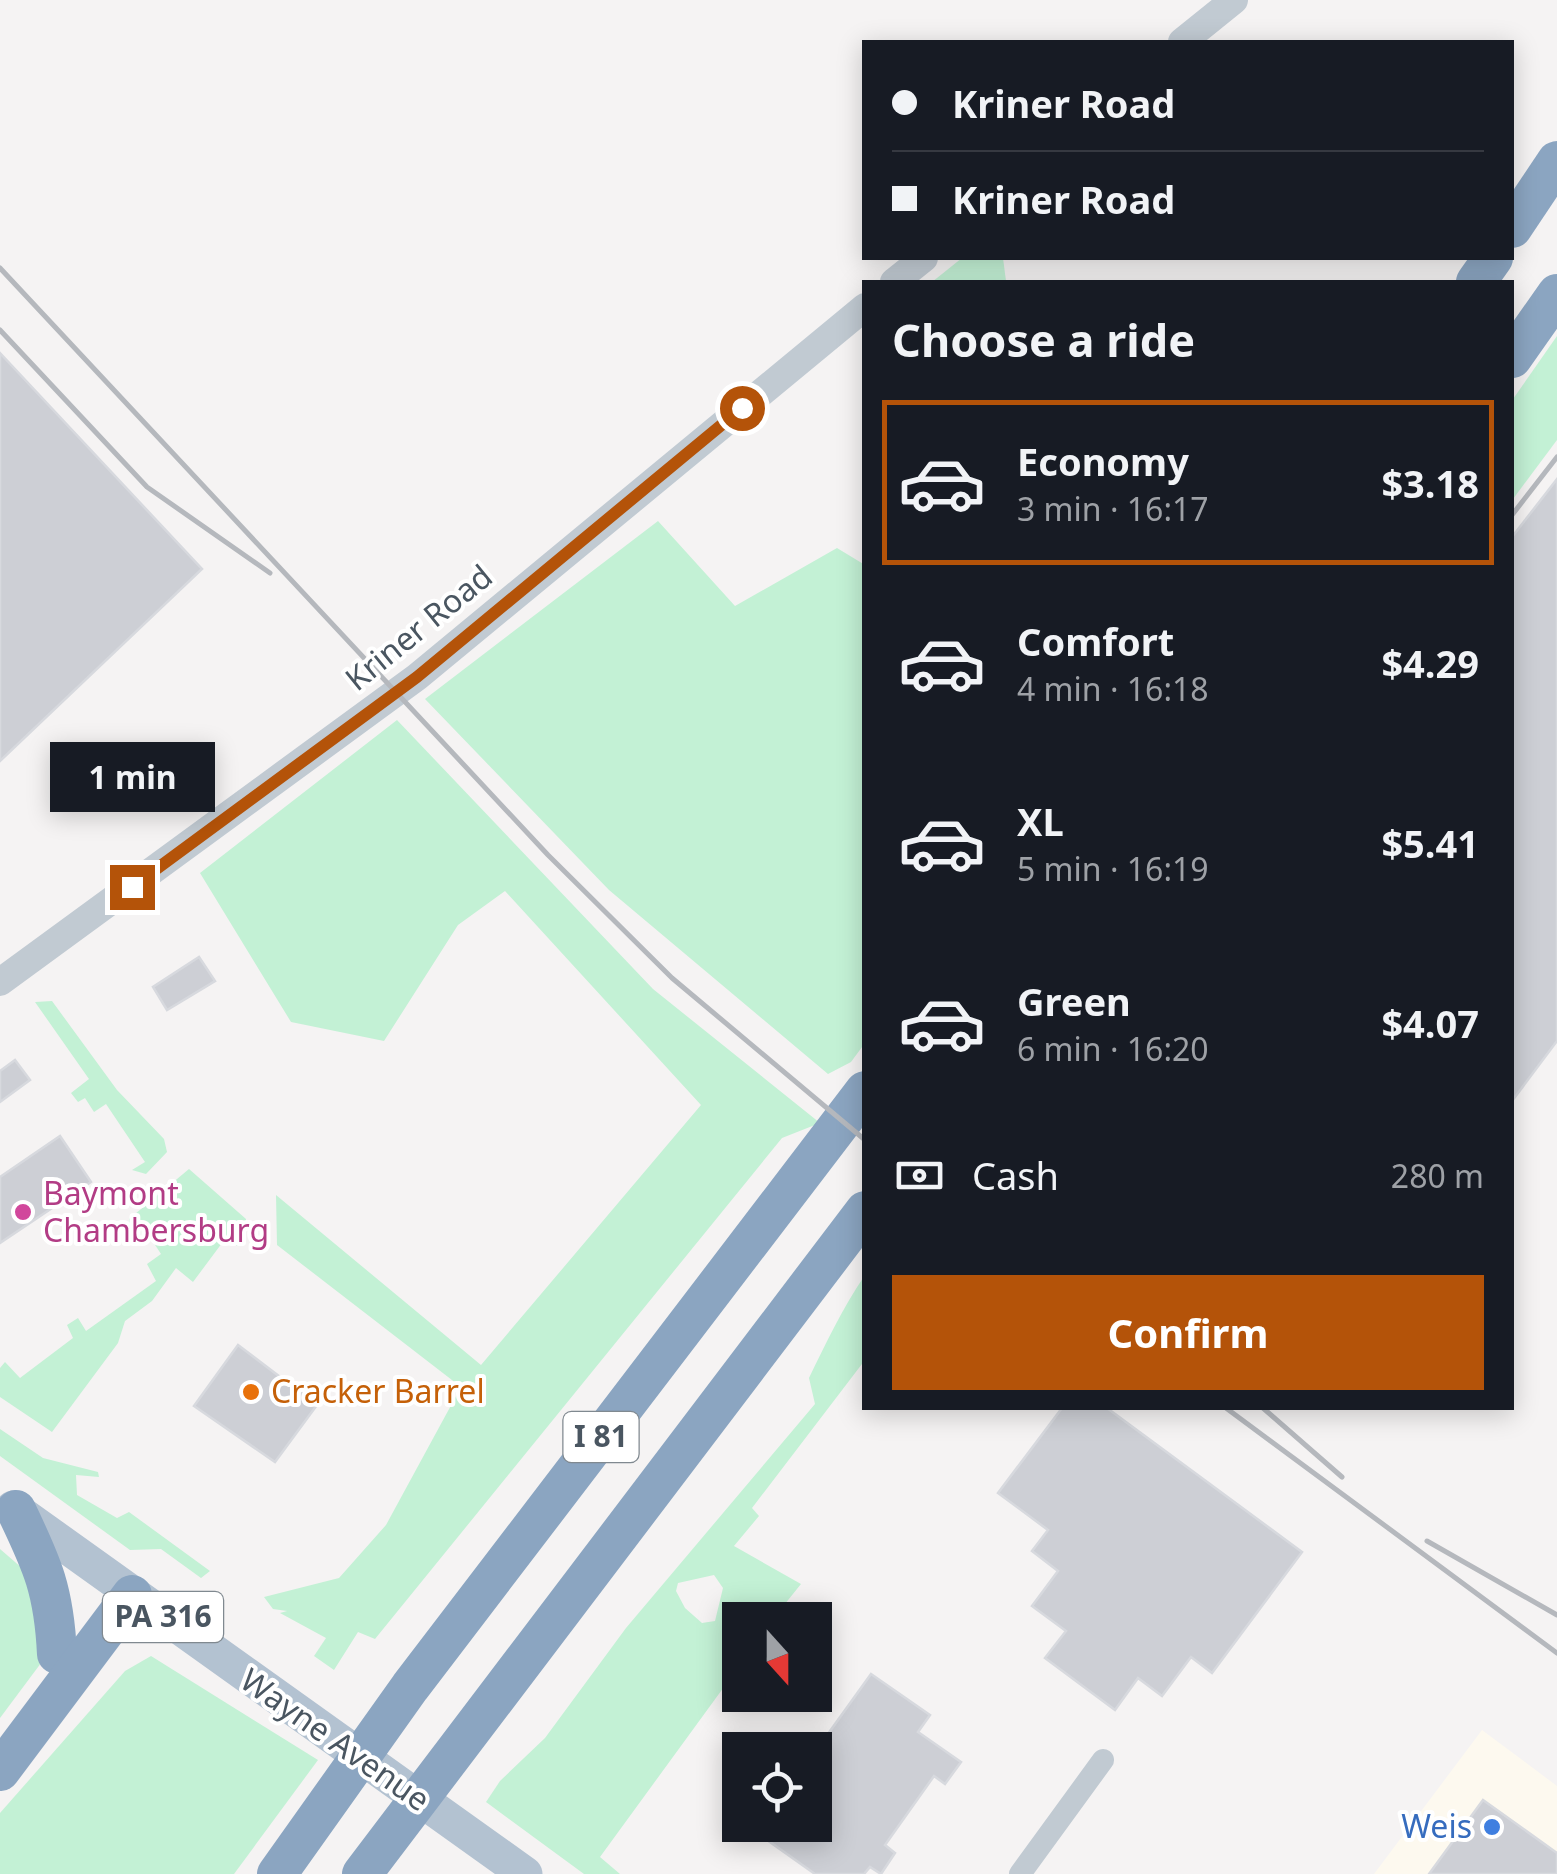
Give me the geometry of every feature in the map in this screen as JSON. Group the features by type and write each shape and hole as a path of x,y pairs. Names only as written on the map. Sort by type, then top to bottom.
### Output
{"highway":[{"path":"1514,225 1557,161"},
{"path":"1514,355 1557,294"},
{"name":"I 81","path":"308,1813 389,1690 410,1687 862,1096"},
{"name":"I 81","path":"362,1874 862,1215"},
{"path":"8,1505 48,1574 58,1654"},
{"path":"0,1734 58,1654 120,1587"},
{"path":"0,1771 120,1587"},
{"path":"254,1874 308,1813"},
{"path":"277,1874 308,1813"}],"main road":[{"name":"Wayne Avenue","path":"8,1505 525,1874"}],"street":[{"path":"1184,40 1234,0"},
{"path":"896,280 922,260"},
{"name":"Kriner Road","path":"0,982 417,677 862,309"},
{"path":"1020,1874 1102,1760"}],"shaded area":[{"path":"1482,1730 1557,1786 1557,1874 1374,1874"}],"green space":[{"path":"960,260 1003,260 1006,280 934,280"},
{"path":"1557,336 1557,440 1514,498 1514,398"},
{"path":"658,521 735,606 837,548 862,563 862,1047 851,1062 828,1074 609,890 425,699"},
{"path":"397,720 653,989 820,1123 782,1138 375,1639 358,1632 334,1670 314,1656 326,1638 280,1613 287,1611 273,1609 264,1597 339,1578 386,1525 461,1387 277,1245 276,1195 481,1365 701,1105 505,891 458,925 384,1041 291,1022 200,873"},
{"path":"52,1001 117,1090 164,1139 167,1152 146,1174 132,1170 145,1162 106,1104 94,1112 85,1098 78,1102 71,1093 89,1079 35,1002"},
{"path":"189,1169 246,1219 246,1239 237,1246 225,1239 193,1282 176,1268 152,1301 125,1321 118,1343 52,1432 0,1397 0,1368 5,1362 20,1378 73,1338 67,1325 78,1318 86,1331 156,1281 147,1264 161,1254 144,1228 131,1236 129,1219"},
{"path":"862,1280 862,1364 752,1508 759,1516 734,1546 801,1584 786,1602 722,1602 722,1690 600,1857 620,1874 584,1874 486,1802 500,1781 545,1738 626,1628 815,1404 809,1378","holes":["714,1575 723,1588 715,1621 702,1623 685,1608 676,1591 678,1583"]},
{"path":"0,1429 43,1458 98,1472 99,1477 76,1475 77,1495 117,1518 129,1512 210,1571 201,1578 161,1549 130,1550 0,1456"},
{"path":"0,1549 30,1575 47,1655 0,1718"},
{"path":"151,1656 318,1760 234,1874 0,1874 0,1813 125,1671"}],"building":[{"path":"0,353 202,569 0,761"},
{"path":"1557,479 1557,1041 1514,1098 1514,534"},
{"path":"199,957 215,981 167,1010 153,987"},
{"path":"15,1060 30,1080 0,1102 0,1071"},
{"name":"Baymont Chambersburg","path":"60,1136 91,1182 0,1243 0,1177"},
{"name":"Cracker Barrel","path":"238,1345 317,1405 275,1462 194,1406"},
{"path":"1060,1410 1110,1410 1302,1552 1212,1673 1191,1657 1162,1696 1138,1678 1115,1710 1045,1658 1066,1631 1032,1606 1058,1571 1032,1551 1048,1530 998,1493"},
{"path":"871,1674 930,1715 918,1732 961,1762 945,1784 934,1776 885,1845 895,1853 881,1874 870,1867 864,1874 815,1874 770,1842 832,1842 829,1732"},
{"name":"Weis","path":"1483,1800 1557,1853 1557,1874 1429,1874"}],"railway":[{"path":"0,268 548,855 672,978 862,1137"},
{"path":"0,330 147,487 270,573"},
{"path":"1514,512 1557,457"},
{"path":"1229,1410 1557,1653"},
{"path":"1265,1410 1342,1477"},
{"path":"1427,1541 1557,1615"}],"place":[{"name":"Baymont Chambersburg","path":"23,1212"},
{"name":"Cracker Barrel","path":"251,1392"},
{"name":"Weis","path":"1492,1827"}],"route":[{"path":"132,887 417,677 742,408"}]}
